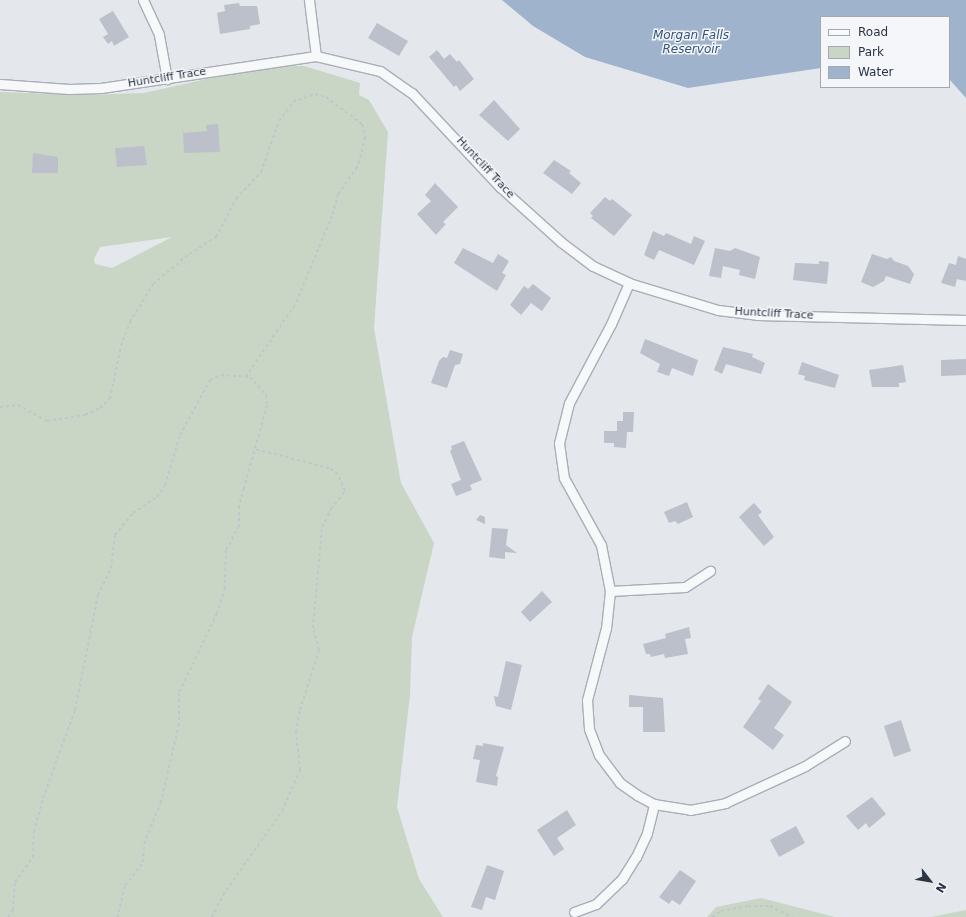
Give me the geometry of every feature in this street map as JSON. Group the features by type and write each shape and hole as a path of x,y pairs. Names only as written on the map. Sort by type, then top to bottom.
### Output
{"street":[{"path":"143,0 159,35 167,79"},
{"path":"309,0 316,56"},
{"name":"Huntcliff Trace","path":"0,84 69,89 133,84 316,56 380,71 412,92 500,187 561,242 593,266 629,283 718,310 757,315 966,320"},
{"path":"629,283 611,324 569,403 559,443 564,478 601,545 607,566 610,591 606,628 587,700 589,729 599,755 608,771 620,783 654,804 690,810 725,802 805,766 845,741"},
{"path":"610,591 685,587 710,571"},
{"path":"574,912 596,904 622,879 636,857 647,833 654,804"}],"path":[{"path":"0,407 18,405 47,421 85,414 100,408 110,399 121,346 130,322 153,284 183,258 216,237 236,199 261,172 279,121 293,102 315,94 326,96 362,124 365,137 361,155 357,167 338,194 332,216 295,305 246,376"},
{"path":"8,917 13,910 15,882 33,857 34,832 42,798 75,710 98,595 111,568 115,535 134,513 157,497 165,485 180,435 210,380 221,375 250,376 266,395 267,405 239,506 239,526 226,550 225,588 217,614 179,693 179,724 161,802 145,841 142,864 125,886 117,917"},
{"path":"212,917 223,895 282,811 300,770 296,732 300,710 319,650 313,628 322,527 331,509 346,491 338,474 329,468 254,449"},
{"path":"712,917 721,911 748,906 770,906 792,917"}],"green space":[{"path":"265,66 304,66 360,83 359,95 369,100 388,132 374,328 401,483 434,543 412,637 410,695 397,807 419,879 443,917 0,917 0,92 86,95 144,93","holes":["172,237 112,268 95,264 94,259 100,247"]},
{"path":"761,898 835,917 707,917 716,907"},
{"path":"966,910 966,917 931,917"}],"water":[{"name":"Morgan Falls Reservoir","path":"502,0 966,0 966,98 950,80 950,16 820,16 820,68 688,88 585,57 533,26"}],"building":[{"path":"239,3 240,6 257,6 260,24 250,26 250,29 220,34 217,13 225,11 224,5"},
{"path":"113,11 129,37 114,46 112,41 108,44 103,37 108,34 99,19"},
{"path":"377,23 408,41 399,56 368,38"},
{"path":"437,50 444,59 450,54 457,62 459,60 474,79 460,91 456,85 454,87 429,57"},
{"path":"494,100 520,129 508,141 479,115"},
{"path":"218,124 220,152 184,153 183,133 207,131 206,125"},
{"path":"144,146 147,165 117,167 115,148"},
{"path":"33,153 58,157 58,173 32,173"},
{"path":"554,160 571,171 569,173 581,183 572,194 543,173"},
{"path":"435,183 458,207 443,222 446,224 436,235 417,214 431,201 425,195"},
{"path":"605,197 610,201 612,199 632,215 614,236 591,218 593,216 590,213"},
{"path":"653,231 664,236 666,233 691,244 694,236 705,241 694,265 659,250 654,260 644,255"},
{"path":"463,248 493,263 498,254 509,261 502,273 506,275 497,291 454,263"},
{"path":"715,248 730,251 735,248 760,257 755,279 739,275 740,270 723,266 721,278 709,276"},
{"path":"872,254 887,259 891,257 894,261 908,266 914,274 910,284 886,276 884,281 873,287 861,282"},
{"path":"958,256 966,259 966,281 957,279 955,287 941,283 949,263 956,265"},
{"path":"819,261 829,262 827,284 793,280 795,263 819,264"},
{"path":"533,284 551,298 542,311 531,303 521,315 510,305 524,286 528,289"},
{"path":"645,339 698,360 693,376 672,368 669,376 657,372 660,364 640,353"},
{"path":"723,347 753,354 752,357 765,363 761,374 726,364 722,374 714,370"},
{"path":"450,350 463,354 460,364 455,365 447,388 431,383 439,361 443,357 447,358"},
{"path":"966,359 966,375 941,376 941,360"},
{"path":"802,362 839,375 835,388 804,380 805,376 798,374"},
{"path":"903,365 906,382 899,383 899,387 872,387 869,370"},
{"path":"623,412 634,412 633,432 627,432 626,448 614,447 614,443 604,443 604,431 617,431 617,421 623,421"},
{"path":"464,441 482,480 470,485 472,490 456,496 451,484 461,480 450,451 452,449 451,446"},
{"path":"687,502 693,517 678,524 675,521 669,523 664,512"},
{"path":"754,503 762,512 758,515 774,537 764,546 739,517"},
{"path":"480,515 485,517 485,524 476,520"},
{"path":"492,528 508,529 506,545 517,553 505,552 505,559 489,557"},
{"path":"542,591 552,602 530,622 521,612"},
{"path":"689,627 691,638 685,639 688,654 665,658 664,654 651,657 650,654 646,654 643,644 666,638 665,634"},
{"path":"506,661 522,665 511,710 496,706 494,696 498,697"},
{"path":"768,684 792,702 774,728 784,735 773,750 743,727 761,701 758,699"},
{"path":"629,695 663,698 665,732 643,732 643,707 629,707"},
{"path":"901,720 911,751 894,757 884,726"},
{"path":"483,743 504,747 496,776 498,777 497,786 476,782 480,760 473,759 476,745 483,746"},
{"path":"872,797 886,814 869,828 866,823 858,830 846,816"},
{"path":"567,810 576,825 557,838 564,849 554,856 537,830"},
{"path":"796,826 805,843 779,857 770,840"},
{"path":"487,865 504,871 495,900 486,897 482,910 471,907"},
{"path":"680,870 696,881 680,905 672,900 669,904 659,897"}]}
